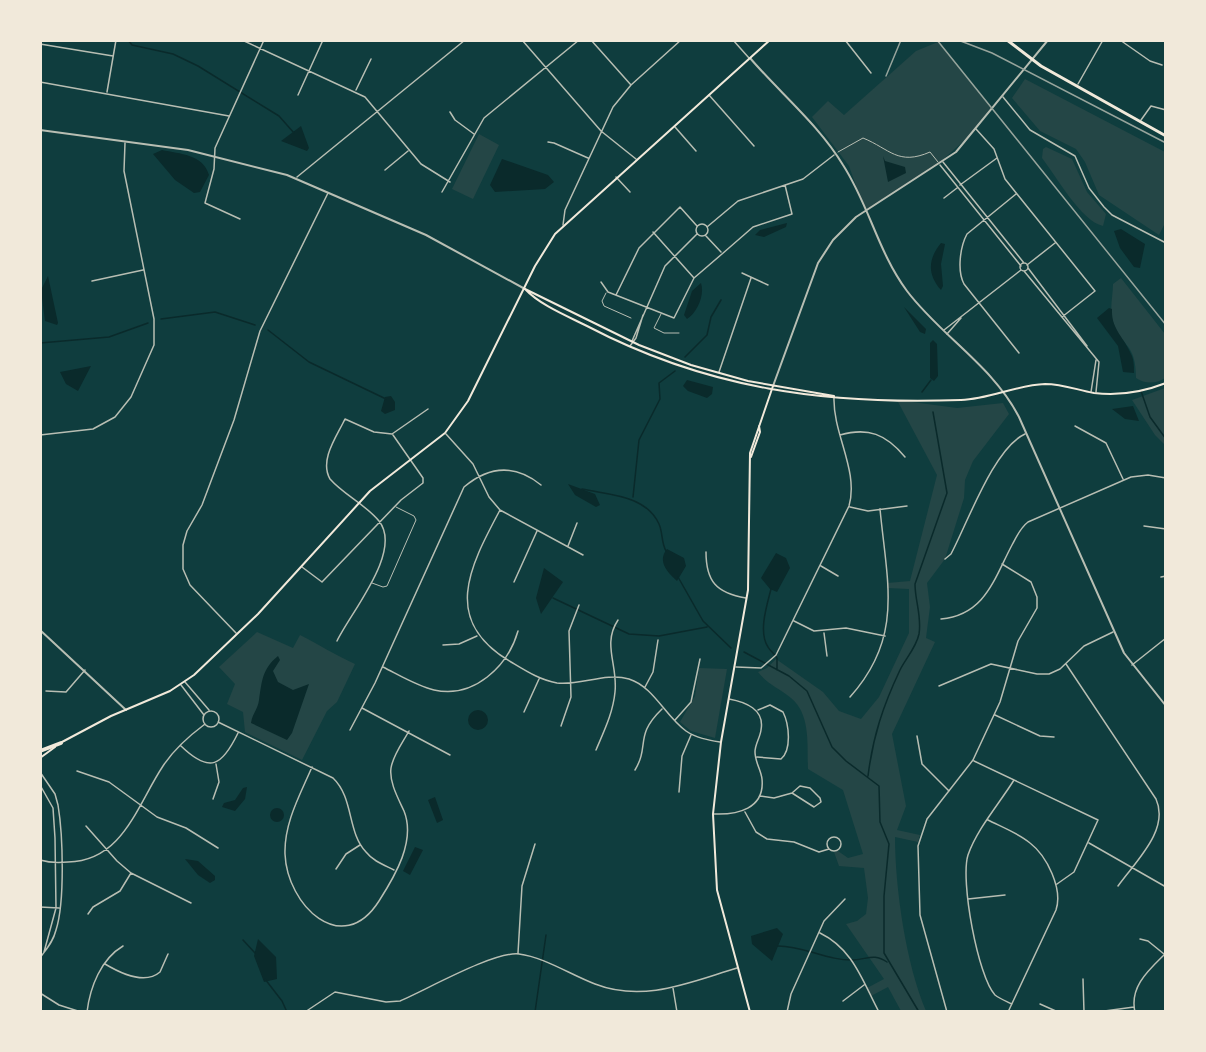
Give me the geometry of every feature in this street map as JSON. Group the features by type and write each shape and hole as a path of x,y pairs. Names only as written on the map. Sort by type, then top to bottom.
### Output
{"highway":[{"path":"40,751 61,743"}],"main road":[{"path":"40,758 61,743 185,682 238,634 359,502 445,433 468,401 548,244 563,225 770,40"},
{"path":"1006,40 1032,61 1166,136"},
{"path":"525,289 632,342 718,373 773,386 834,396 951,400 1004,394 1027,386 1050,384 1096,393 1119,394 1149,389 1166,383"},
{"path":"525,289 579,322 630,346 698,373 771,391 828,398 834,396"},
{"path":"750,1011 717,890 713,814 721,742 747,598 750,561 747,508 751,457 773,386"}],"street":[{"path":"107,93 116,40"},
{"path":"243,40 355,92 378,110 424,167 450,182"},
{"path":"240,219 205,203 215,148 264,40"},
{"path":"298,95 323,40"},
{"path":"296,178 465,40"},
{"path":"522,40 601,131 636,159"},
{"path":"442,192 450,182 484,118 579,40"},
{"path":"591,40 631,85"},
{"path":"563,225 565,210 613,106 631,85 681,40"},
{"path":"733,40 836,153 848,172 894,273 919,306 977,362 1004,394 1059,508 1113,632 1132,665 1166,706"},
{"path":"845,40 871,73"},
{"path":"773,386 818,263 833,240 865,211 940,165 976,129 1048,40"},
{"path":"1077,85 1103,40"},
{"path":"1119,40 1150,61 1162,65"},
{"path":"40,44 113,56"},
{"path":"355,92 371,59"},
{"path":"40,82 229,116"},
{"path":"708,95 754,146"},
{"path":"1003,97 1030,130 1075,156 1089,188 1112,215 1166,243"},
{"path":"1140,122 1151,106 1166,110"},
{"path":"450,112 456,120 474,134"},
{"path":"674,126 696,151"},
{"path":"976,129 998,158 1003,175 1095,291 1062,317"},
{"path":"40,130 162,146 215,156 296,178 426,236 525,289"},
{"path":"40,435 98,427 115,417 129,401 154,341 154,319 124,171 125,142"},
{"path":"548,142 588,158"},
{"path":"385,170 409,150"},
{"path":"705,235 706,227 738,201 811,174 836,153"},
{"path":"944,198 990,160 998,158"},
{"path":"943,162 1023,270 1087,346"},
{"path":"940,165 1026,265 1096,359 1100,368 1096,393"},
{"path":"616,177 630,192"},
{"path":"601,282 607,291 616,296 671,318 676,315 694,278 753,227 790,216 793,210 786,185"},
{"path":"238,634 190,585 183,569 183,544 187,531 202,505 234,420 260,331 328,192"},
{"path":"1017,193 965,237 960,269 964,284 1019,353"},
{"path":"616,296 635,254 653,231 680,207 697,226 697,234 674,255 661,272 630,346"},
{"path":"697,226 702,224 706,227"},
{"path":"653,231 694,278"},
{"path":"697,234 705,235 722,254"},
{"path":"944,331 1056,242"},
{"path":"1021,266 1026,265"},
{"path":"92,280 144,269"},
{"path":"742,273 768,285"},
{"path":"718,373 751,278"},
{"path":"947,334 962,317"},
{"path":"1091,392 1096,359"},
{"path":"735,666 756,669 769,663 793,621 849,506 852,491 834,416 834,396"},
{"path":"338,641 371,583 386,546 385,532 380,522 333,482 327,471 327,459 345,419 374,432 392,434 428,409"},
{"path":"1075,426 1106,443 1124,480"},
{"path":"839,435 860,431 876,433 890,440 905,457"},
{"path":"445,433 468,458 489,497 500,510 583,555"},
{"path":"301,567 321,582 395,506 424,481 392,434"},
{"path":"945,559 951,554 1001,453 1015,439 1025,434"},
{"path":"350,730 382,667 462,490 480,477 497,469 510,469 541,485"},
{"path":"941,619 958,616 979,605 1023,527 1059,508 1124,480 1148,475 1166,478"},
{"path":"849,506 868,511 907,506"},
{"path":"850,697 874,666 886,636 889,610 880,509"},
{"path":"500,510 480,550 468,591 468,612 478,636 505,658 540,678 571,683 615,677 632,680 644,687 674,721 691,734 721,742"},
{"path":"567,546 577,524"},
{"path":"1144,526 1166,529"},
{"path":"514,582 537,530"},
{"path":"706,552 706,568 711,580 730,594 747,598"},
{"path":"947,1011 920,915 917,855 919,837 925,823 973,760 995,714 1018,641 1035,614 1038,602 1031,582 1002,564"},
{"path":"820,566 838,576"},
{"path":"1161,577 1166,576"},
{"path":"561,726 569,706 571,683 568,636 579,605"},
{"path":"596,750 613,706 615,677 609,642 618,620"},
{"path":"793,621 814,631 824,632 846,628 886,636"},
{"path":"40,630 126,710"},
{"path":"382,667 427,688 444,691 483,681 497,670 518,631"},
{"path":"824,632 827,656"},
{"path":"939,686 948,685 985,665 1043,674 1060,669 1084,646 1113,632"},
{"path":"443,645 459,644 478,636"},
{"path":"1132,665 1166,638"},
{"path":"644,687 653,672 658,640"},
{"path":"674,721 691,702 700,659"},
{"path":"1066,664 1159,804 1160,816 1157,829 1118,886"},
{"path":"46,691 66,692 85,670"},
{"path":"524,712 540,678"},
{"path":"185,682 209,711 216,713 218,722"},
{"path":"181,685 204,715 205,724"},
{"path":"713,814 745,811 759,795 762,777 756,758 762,727 757,711 748,704 729,699"},
{"path":"756,758 781,759 788,748 787,723 783,712 770,705 757,711"},
{"path":"362,708 409,731 450,755"},
{"path":"635,770 640,762 645,730 663,708"},
{"path":"204,715 209,711"},
{"path":"995,714 1040,736 1054,737"},
{"path":"205,724 212,726 218,722"},
{"path":"218,722 329,775 341,787 360,845 372,858 395,870"},
{"path":"40,860 56,863 89,860 107,850 119,840 162,767 180,745 205,724"},
{"path":"312,767 292,815 285,846 288,877 300,902 325,922 351,923 362,919 376,906 405,848 408,830 391,769 409,731"},
{"path":"180,745 198,761 216,763 228,753 238,732"},
{"path":"679,792 682,756 691,734"},
{"path":"918,736 922,764 949,792"},
{"path":"973,760 1097,818 1089,842 1074,872 1056,885"},
{"path":"213,799 219,782 216,763"},
{"path":"77,771 109,782 157,817 186,828 218,848"},
{"path":"40,772 55,794 58,805 60,862 60,908 56,931 40,958"},
{"path":"1011,1004 996,995 990,986 967,899 967,858 1014,780"},
{"path":"40,785 52,803 56,863 56,908 44,953"},
{"path":"759,795 774,798 792,793 805,786 820,798 820,802 814,807 792,793"},
{"path":"745,811 756,832 767,839 794,842 819,852 839,849 839,839 829,839 829,849"},
{"path":"988,820 1032,844 1041,855 1056,885 1059,899 1056,910 1008,1011"},
{"path":"86,826 131,873 192,903"},
{"path":"1089,842 1166,887"},
{"path":"518,954 524,878 535,844"},
{"path":"336,868 346,854 360,845"},
{"path":"88,914 93,907 120,891 131,873"},
{"path":"967,899 1005,896"},
{"path":"787,1011 790,994 819,932 828,916 845,899"},
{"path":"40,907 60,908"},
{"path":"819,932 842,946 879,1011"},
{"path":"1135,1011 1140,982 1165,953 1148,941 1140,939"},
{"path":"87,1011 91,988 105,964 123,946"},
{"path":"105,964 135,976 149,978 158,975 168,954"},
{"path":"305,1011 335,992 386,1002 400,1001 486,962 518,954 611,990 645,993 737,968"},
{"path":"158,975 160,979"},
{"path":"1083,979 1084,1011"},
{"path":"843,1001 847,995 865,985"},
{"path":"673,987 677,1011"},
{"path":"40,993 58,1005 81,1011"},
{"path":"1040,1004 1058,1011"},
{"path":"1097,1011 1134,1007"}],"lane":[{"path":"836,153 862,138 892,155 906,159 930,152 940,165"},
{"path":"607,291 602,301 604,306 631,318"},
{"path":"661,314 654,328 664,333 679,333"},
{"path":"371,583 387,586 416,520 414,516 395,506"}],"shaded area":[{"path":"938,42 992,109 967,138 938,164 865,211 849,166 812,117 828,101 844,115 916,51"},
{"path":"1025,79 1165,152 1165,223 1159,235 1099,195 1085,162 1076,149 1040,131 1012,98"},
{"path":"301,126 309,148 307,151 281,141"},
{"path":"479,134 499,145 473,199 452,189"},
{"path":"1046,147 1072,159 1087,192 1106,214 1103,226 1086,216 1062,186 1042,158 1043,149"},
{"path":"162,150 190,156 202,163 209,175 200,192 194,193 175,180 153,154"},
{"path":"883,156 885,161 905,167 906,173 888,182"},
{"path":"502,159 548,175 554,182 545,189 495,192 490,185"},
{"path":"787,223 786,227 764,237 755,235 760,230"},
{"path":"1121,229 1145,244 1140,268 1134,267 1120,248 1114,231"},
{"path":"941,243 945,244 941,264 943,286 941,290 933,278 931,266"},
{"path":"48,276 57,325 45,321 41,290"},
{"path":"1121,278 1165,334 1165,378 1158,381 1147,382 1136,378 1134,358 1113,322 1111,308 1113,284"},
{"path":"701,283 702,293 699,303 694,313 687,319 684,315 692,291"},
{"path":"904,307 926,329 925,334 920,332"},
{"path":"1109,308 1112,309 1116,328 1132,356 1134,373 1123,372 1118,346 1097,318"},
{"path":"933,340 937,344 938,376 934,381 930,378 930,343"},
{"path":"91,366 78,391 66,384 60,372"},
{"path":"687,380 713,387 712,394 707,398 688,391 683,386"},
{"path":"1166,388 1165,445 1155,435 1132,400"},
{"path":"391,396 395,402 395,410 385,414 381,411 385,397"},
{"path":"897,400 957,408 1003,403 1009,414 973,461 965,480 964,498 945,559 927,583 930,607 926,638 935,642 892,734 906,806 897,830 920,835 918,842 895,837 900,902 907,949 926,1011 901,1011 888,987 871,996 867,988 884,979 846,924 857,921 866,914 868,898 864,868 839,866 834,852 838,851 848,858 863,854 843,790 808,769 807,731 802,713 791,698 769,683 758,672 767,668 776,659 823,692 839,711 861,719 879,697 909,633 909,589 887,588 887,583 910,581 937,475"},
{"path":"1133,406 1139,421 1125,419 1112,409"},
{"path":"568,484 595,494 600,505 596,507 575,495"},
{"path":"667,549 684,558 686,566 677,581 664,566 663,558"},
{"path":"776,553 786,558 790,568 777,592 770,589 761,578"},
{"path":"544,568 563,582 541,614 536,598"},
{"path":"257,632 293,648 300,635 355,664 337,702 327,711 302,760 245,732 243,712 227,704 235,684 219,667"},
{"path":"278,656 280,660 273,671 278,682 293,690 309,684 292,733 287,740 251,723 264,676"},
{"path":"699,668 727,669 715,738 691,731 680,722 695,696"},
{"path":"478,710 485,713 488,720 485,727 478,730 471,727 468,720 471,713"},
{"path":"247,787 245,799 235,811 222,807 224,803 235,800 243,788"},
{"path":"435,797 443,820 437,823 428,800"},
{"path":"274,808 280,808 284,815 280,822 274,822 270,818 270,812"},
{"path":"415,847 423,850 410,875 403,871"},
{"path":"185,859 198,861 215,876 215,880 210,883 198,875"},
{"path":"777,928 783,934 772,961 752,944 751,936"},
{"path":"258,939 276,957 277,979 264,982 254,956"}],"waterway":[{"path":"128,40 132,45 173,54 198,66 279,116 294,133"},
{"path":"685,357 707,335 711,317 721,300"},
{"path":"161,319 215,312 255,325"},
{"path":"40,343 109,337 148,323"},
{"path":"268,330 309,362 386,399"},
{"path":"633,497 639,440 660,399 659,383 675,371"},
{"path":"922,392 931,380"},
{"path":"1141,391 1150,417 1166,439"},
{"path":"868,776 876,734 884,709 900,670 918,639 920,621 915,584 947,493 933,412"},
{"path":"582,489 626,498 645,507 659,524 666,551"},
{"path":"678,577 703,621 731,648"},
{"path":"771,589 764,618 764,634 768,647 777,658 777,670"},
{"path":"553,598 629,634 659,636 707,627"},
{"path":"744,652 789,676 807,691 832,747 846,761 879,786 880,822 889,844 884,896 884,953 919,1012"},
{"path":"535,1012 546,935"},
{"path":"243,940 255,953"},
{"path":"778,946 797,948 844,960 875,957 887,962"},
{"path":"265,979 282,1001 287,1012"}],"railway":[{"path":"886,76 901,40"},
{"path":"937,40 1166,325"},
{"path":"958,40 992,53 1166,143"}]}
